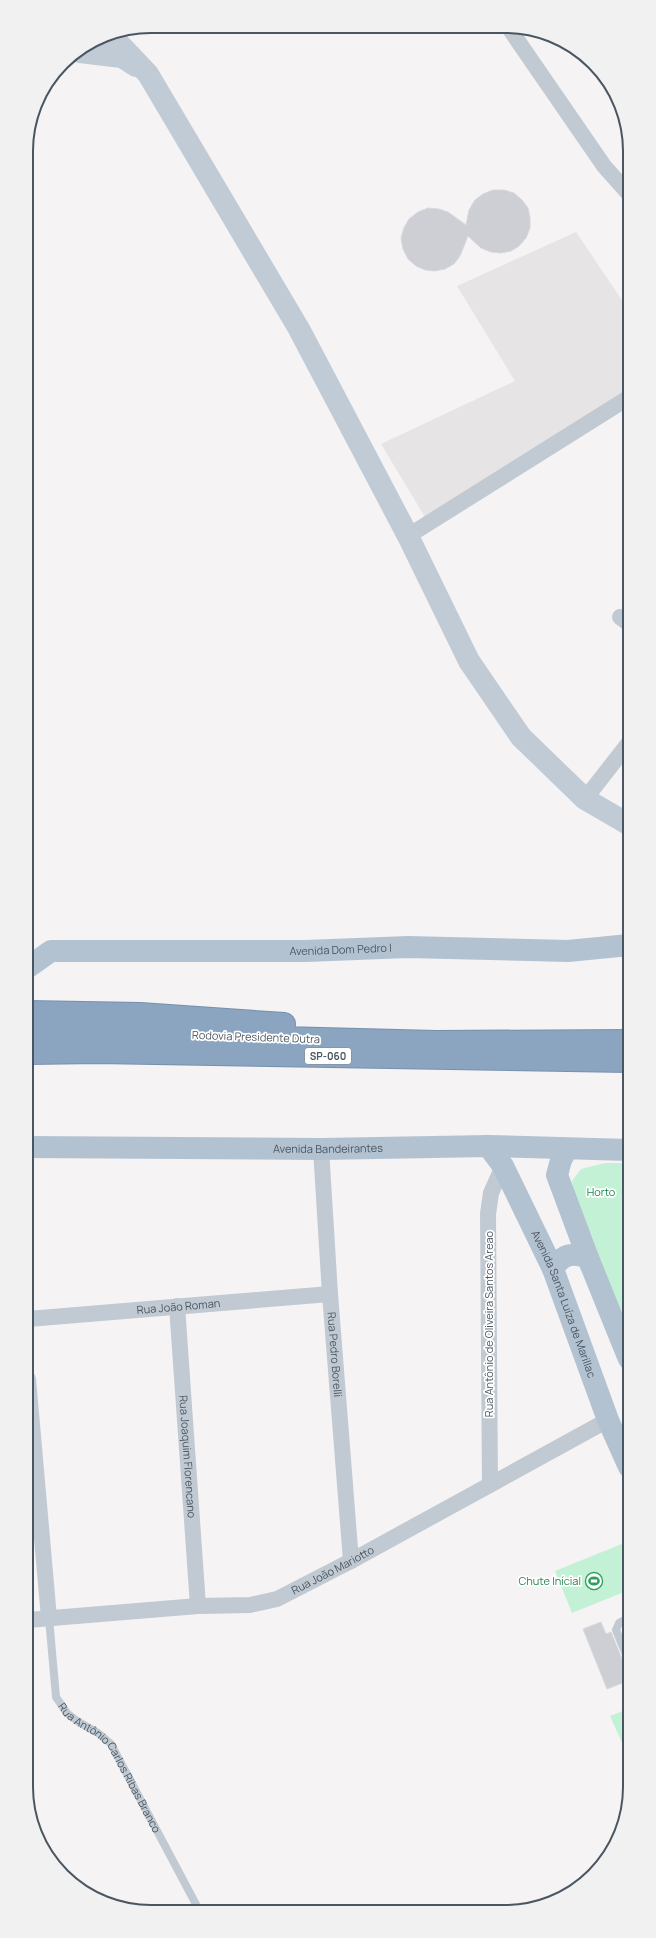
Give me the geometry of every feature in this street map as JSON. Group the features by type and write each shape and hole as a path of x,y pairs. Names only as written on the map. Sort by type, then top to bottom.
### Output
{"highway":[{"path":"33,1010 140,1014 523,1040"},
{"name":"Rodovia Presidente Dutra","path":"33,1033 94,1033 436,1042 523,1040 623,1041"},
{"name":"Rodovia Presidente Dutra","path":"33,1053 98,1052 623,1061"}],"main road":[{"path":"114,39 148,74 299,329 408,536 468,661 521,737 585,799 623,821"},
{"path":"85,53 122,57 148,74"},
{"name":"Avenida Dom Pedro I","path":"33,964 51,951 306,951 408,947 568,950 623,945"},
{"name":"Avenida Bandeirantes","path":"33,1147 321,1149 488,1146 623,1150"},
{"name":"Avenida Santa Luíza de Marillac","path":"488,1146 503,1166 553,1269 608,1420 623,1454"},
{"path":"567,1149 561,1160 557,1175 588,1258 623,1344"},
{"path":"553,1269 557,1261 567,1255 577,1254 588,1258"}],"street":[{"path":"513,33 604,166 623,187"},
{"path":"408,536 623,401"},
{"path":"585,799 623,750"},
{"name":"Rua Pedro Borelli","path":"321,1149 330,1294 351,1561"},
{"name":"Rua Antônio de Oliveira Santos Areao","path":"490,1485 488,1214 491,1193 503,1166"},
{"name":"Rua João Roman","path":"33,1319 330,1294"},
{"name":"Rua Joaquim Florencano","path":"177,1306 198,1606"},
{"name":"Rua João Mariotto","path":"33,1620 198,1606 250,1605 277,1599 351,1561 608,1420"},
{"name":"Rua Antônio Carlos Ribas Branco","path":"33,1436 49,1618"}],"lane":[{"name":"Rua Antônio Carlos Ribas Branco","path":"49,1618 56,1697 67,1713 77,1721 98,1733 110,1744 196,1905"},
{"path":"623,1620 618,1623 616,1630 623,1647"}],"shaded area":[{"path":"576,232 623,302 623,393 425,517 381,444 515,381 457,286"}],"green space":[{"name":"Horto","path":"605,1163 623,1163 623,1315 575,1201 572,1181 581,1169"},
{"name":"Chute Inícial","path":"623,1543 623,1592 572,1613 555,1571"},
{"path":"623,1711 623,1745 610,1716"}],"building":[{"path":"493,190 504,190 514,193 528,208 530,228 526,238 519,246 511,251 501,253 491,252 481,248 468,236 460,256 454,264 445,269 435,271 425,270 416,266 408,259 403,249 401,238 409,219 418,212 428,208 439,209 448,212 466,225 469,210 475,200 483,194"},
{"path":"601,1622 606,1634 611,1632 623,1661 623,1683 607,1689 583,1629"}],"place":[{"name":"Chute Inícial","path":"594,1581"}]}
